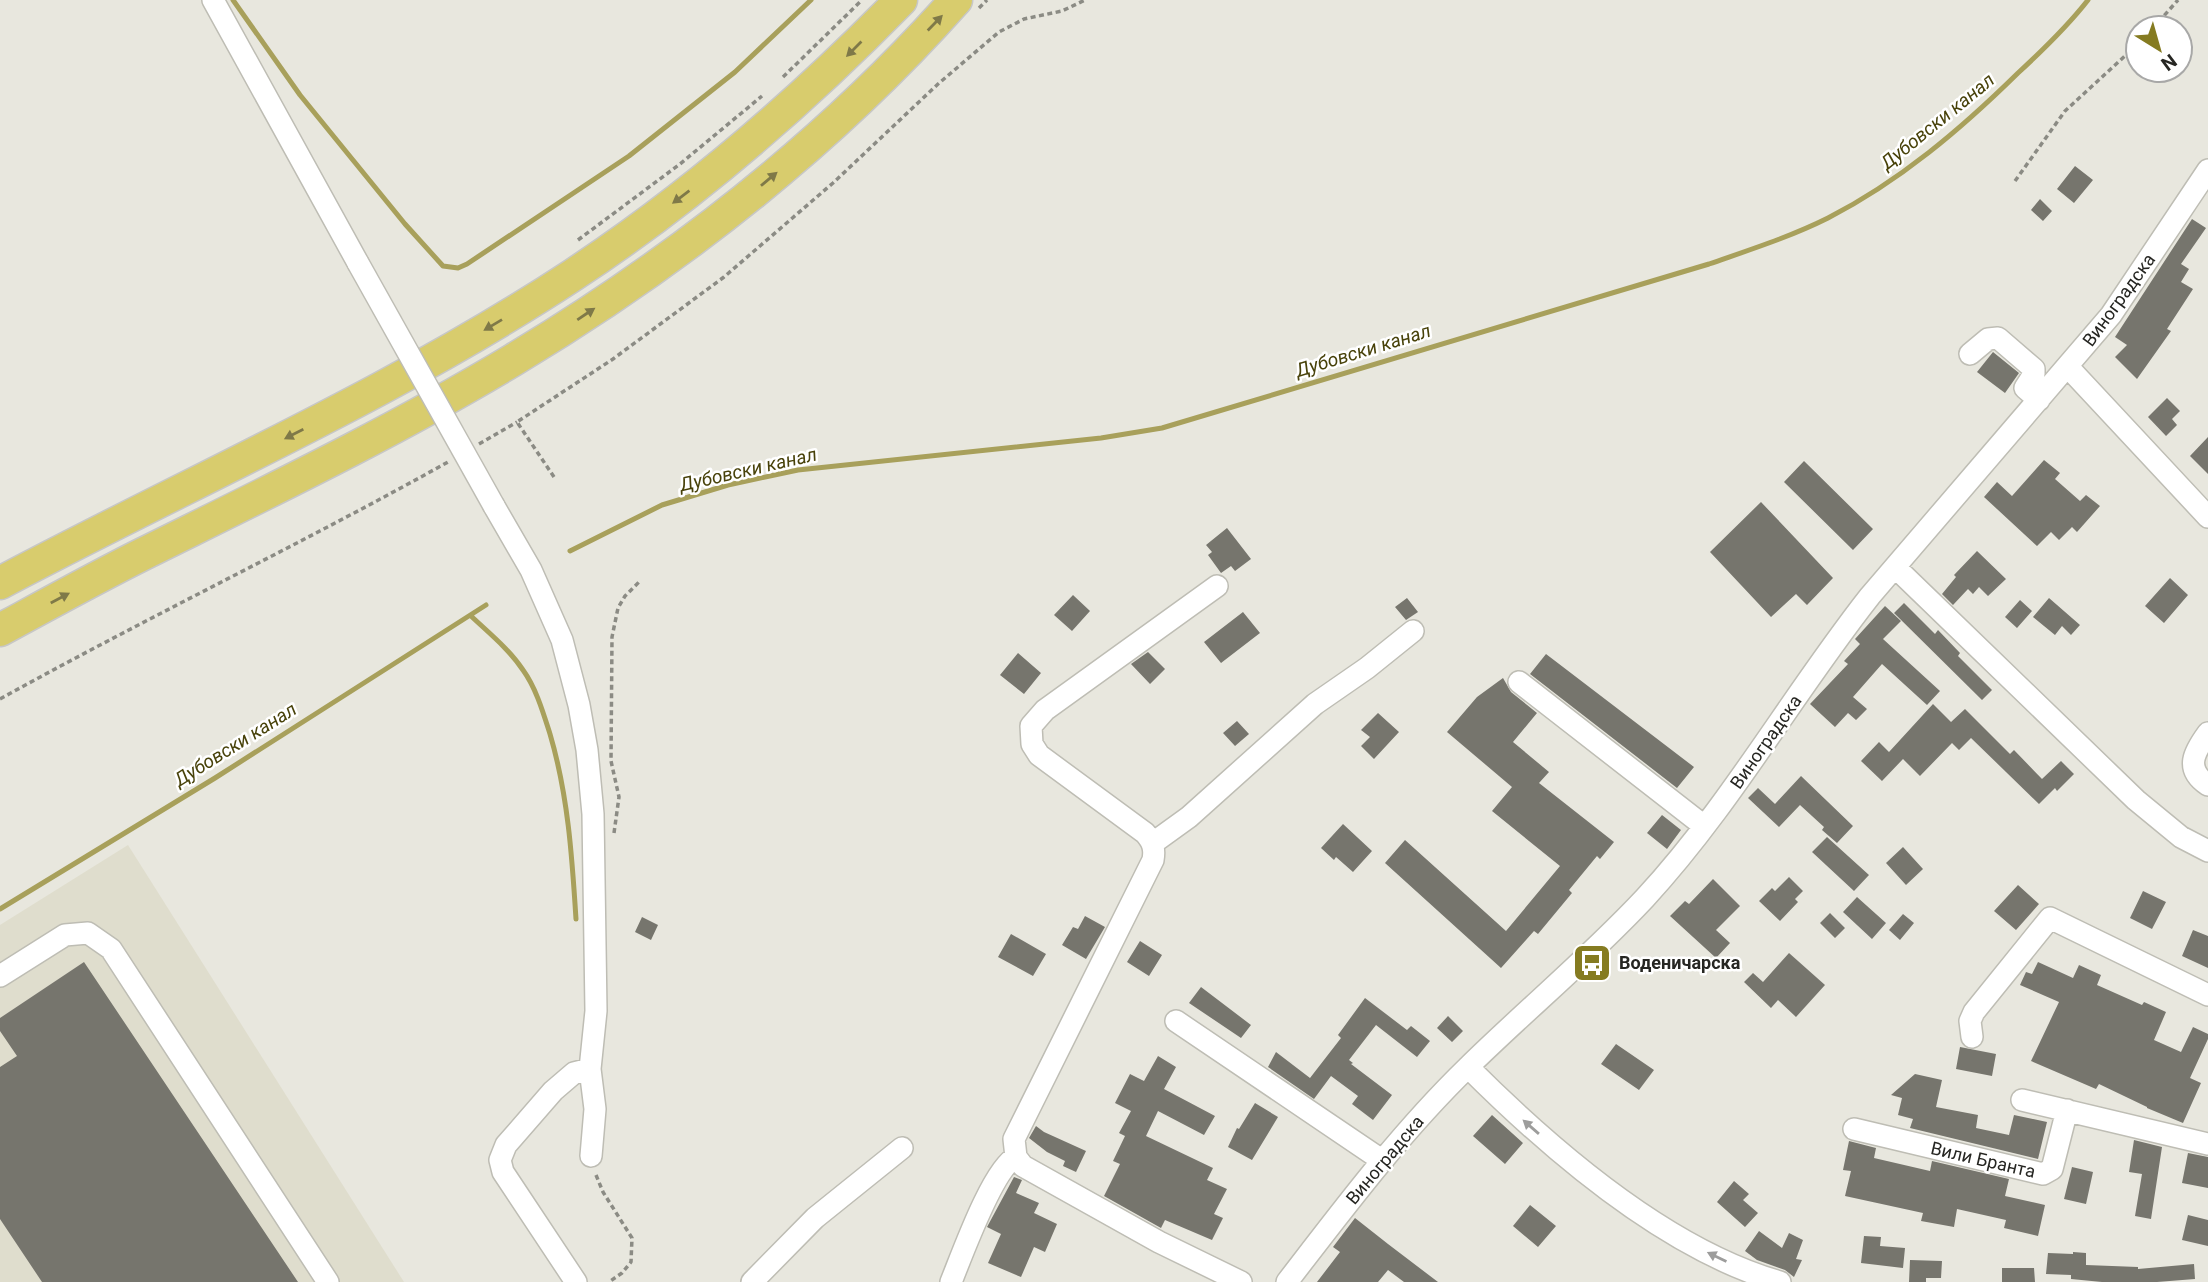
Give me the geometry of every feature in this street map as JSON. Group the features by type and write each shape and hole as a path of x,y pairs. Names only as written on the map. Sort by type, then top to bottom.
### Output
{"highway":[{"path":"0,583 120,519 364,398 494,325 575,274 713,173 783,115 840,63 901,0"},
{"path":"0,630 140,555 379,436 565,328 749,197 866,93 956,0"}],"street":[{"path":"213,0 531,570 562,640 579,705 587,750 593,814 596,1011 590,1069 595,1109 591,1156"},
{"name":"Виноградска","path":"1287,1282 1383,1161 1468,1067 1623,921 1664,877 1756,757 1848,624 2068,367 2130,290 2208,170"},
{"path":"1970,354 1988,339 1998,338 2034,369 2034,374 2025,388 2039,400"},
{"path":"2068,367 2208,517"},
{"path":"1895,567 2136,800 2180,836 2208,851"},
{"path":"1217,586 1035,719 1030,735 1031,744 1039,755 1145,833 1155,851 1153,860 1014,1139 1016,1157 1023,1166 1159,1242 1241,1282"},
{"path":"1153,844 1189,817 1315,704 1367,668 1413,631"},
{"path":"1519,682 1704,826"},
{"path":"2201,778 2194,759 2208,733"},
{"path":"1972,1037 1969,1021 1974,1012 2050,918 2208,995"},
{"path":"0,976 65,935 89,933 111,949 328,1282"},
{"path":"1176,1021 1383,1161"},
{"path":"1468,1067 1505,1104 1566,1157 1658,1224 1729,1263 1780,1282"},
{"path":"576,1282 503,1172 500,1160 506,1145 553,1091 574,1073 590,1069"},
{"path":"2022,1100 2208,1144"},
{"name":"Вили Бранта","path":"1854,1129 2043,1174 2052,1169 2067,1110"},
{"path":"752,1282 815,1218 902,1148"},
{"path":"951,1282 992,1186 1006,1163 1016,1157"}],"path":[{"path":"783,77 862,0"},
{"path":"475,446 517,422 612,359 724,277 833,183 938,83 999,32 1024,19 1062,11 1085,0"},
{"path":"2165,14 2178,0"},
{"path":"2015,181 2065,111 2124,57"},
{"path":"572,244 680,164 763,96"},
{"path":"517,422 554,477"},
{"path":"0,699 89,650 365,509 455,458"},
{"path":"594,872 613,834 618,816 619,797 611,761 612,637 618,608 639,582"},
{"path":"591,1156 603,1192 632,1238 631,1262 609,1282"}],"shaded area":[{"path":"128,845 404,1282 0,1282 0,925"}],"building":[{"path":"2075,166 2093,180 2074,203 2057,189"},
{"path":"2040,199 2052,211 2043,221 2031,210"},
{"path":"2192,219 2206,228 2181,264 2189,269 2181,282 2193,289 2167,329 2171,331 2137,379 2115,357 2127,345 2115,337"},
{"path":"1993,352 2019,373 2005,393 1977,372"},
{"path":"2167,398 2180,411 2172,419 2177,425 2166,436 2148,417"},
{"path":"2208,437 2208,474 2190,456"},
{"path":"2044,460 2060,473 2055,479 2080,501 2086,495 2100,506 2077,532 2072,527 2059,540 2051,532 2037,546 1984,497 1997,482 2012,496"},
{"path":"1804,461 1873,529 1853,550 1784,482"},
{"path":"1761,502 1833,578 1807,605 1796,594 1771,617 1710,552"},
{"path":"1227,528 1251,559 1235,571 1231,566 1221,573 1208,555 1212,552 1206,545"},
{"path":"1977,551 2006,579 1988,596 1979,587 1973,594 1968,589 1953,605 1942,594 1956,577 1954,575"},
{"path":"2170,578 2188,595 2164,623 2145,606"},
{"path":"1073,595 1090,611 1072,631 1054,615"},
{"path":"1407,598 1418,612 1406,620 1395,607"},
{"path":"2049,598 2080,625 2071,635 2062,626 2055,635 2033,617"},
{"path":"2020,600 2032,611 2017,628 2005,617"},
{"path":"1904,603 1935,634 1938,630 1960,653 1958,656 1992,690 1982,700 1894,613"},
{"path":"1885,606 1901,621 1883,639 1940,691 1927,705 1882,664 1853,697 1867,709 1856,720 1848,713 1835,727 1810,704 1848,664 1844,661 1860,644 1855,639"},
{"path":"1243,612 1260,633 1221,663 1204,642"},
{"path":"1148,652 1165,669 1150,684 1131,664"},
{"path":"1018,653 1041,673 1024,694 1000,675"},
{"path":"1546,654 1694,767 1677,788 1530,674"},
{"path":"1503,678 1511,692 1537,713 1513,742 1549,772 1539,783 1614,842 1600,859 1597,856 1569,890 1572,893 1538,934 1534,931 1501,968 1385,863 1405,840 1506,931 1560,866 1492,811 1512,787 1447,732 1477,697"},
{"path":"1933,704 1951,722 1965,709 2010,754 2014,750 2042,779 2061,761 2074,774 2039,804 1971,738 1959,750 1952,743 1920,776 1903,759 1882,781 1861,761 1879,742 1889,752"},
{"path":"1378,713 1399,732 1374,759 1361,746 1370,737 1361,730"},
{"path":"1237,721 1249,734 1235,746 1223,733"},
{"path":"1801,776 1853,826 1837,843 1800,805 1779,827 1748,798 1758,788 1775,804"},
{"path":"1662,815 1681,830 1667,849 1647,833"},
{"path":"1343,824 1372,851 1353,872 1321,848"},
{"path":"1827,837 1869,875 1854,891 1812,852"},
{"path":"1903,847 1923,869 1906,885 1886,863"},
{"path":"1789,877 1803,891 1795,899 1798,902 1780,921 1759,901 1772,888 1775,891"},
{"path":"1713,879 1740,906 1716,930 1730,943 1716,958 1670,916 1685,901 1689,904"},
{"path":"2018,885 2039,904 2016,930 1994,911"},
{"path":"2143,891 2166,902 2152,929 2130,918"},
{"path":"1857,897 1886,923 1872,939 1843,912"},
{"path":"1830,913 1845,928 1835,938 1820,923"},
{"path":"1903,914 1914,923 1900,940 1889,930"},
{"path":"1085,916 1105,927 1086,959 1062,945 1073,927 1078,929"},
{"path":"642,917 658,925 651,940 635,932"},
{"path":"2193,930 2208,936 2208,968 2182,956"},
{"path":"1011,934 1046,954 1033,976 998,957"},
{"path":"1140,941 1162,955 1149,976 1127,962"},
{"path":"1789,953 1825,985 1796,1017 1778,1000 1771,1008 1744,982 1753,973 1763,982"},
{"path":"84,962 298,1282 42,1282 0,1219 0,1067 17,1056 0,1031 0,1018"},
{"path":"2038,962 2073,978 2079,965 2101,975 2097,985 2142,1005 2144,1002 2166,1012 2154,1040 2181,1052 2193,1027 2208,1034 2190,1078 2201,1083 2183,1123 2099,1084 2096,1089 2031,1061 2059,1002 2020,985 2026,972 2032,974"},
{"path":"1201,987 1251,1025 1241,1038 1189,1003"},
{"path":"1365,998 1407,1030 1411,1026 1430,1041 1417,1057 1376,1025 1349,1060 1392,1095 1373,1120 1352,1104 1358,1096 1331,1076 1314,1099 1268,1067 1276,1052 1310,1078 1341,1038 1338,1035"},
{"path":"1448,1016 1463,1031 1452,1042 1437,1028"},
{"path":"1616,1044 1654,1070 1639,1090 1601,1064"},
{"path":"1960,1047 1996,1054 1992,1076 1956,1069"},
{"path":"1158,1056 1176,1067 1164,1089 1215,1116 1204,1135 1158,1111 1146,1136 1213,1168 1207,1180 1227,1189 1214,1214 1223,1218 1212,1240 1165,1220 1161,1228 1104,1196 1120,1164 1113,1161 1125,1136 1119,1133 1131,1111 1115,1103 1130,1074 1144,1081"},
{"path":"1915,1074 1942,1080 1936,1107 1978,1115 1976,1128 2009,1135 2014,1115 2047,1122 2038,1159 1910,1128 1913,1119 1898,1115 1902,1098 1891,1095"},
{"path":"1255,1103 1278,1117 1252,1160 1228,1147 1237,1128 1239,1129"},
{"path":"1492,1115 1523,1143 1505,1164 1473,1136"},
{"path":"1036,1126 1086,1151 1076,1172 1063,1166 1065,1161 1047,1152 1029,1138"},
{"path":"2134,1140 2162,1147 2151,1219 2135,1216 2142,1174 2129,1172"},
{"path":"1849,1141 1876,1148 1874,1158 1930,1171 1932,1161 2009,1179 2005,1196 2045,1205 2038,1236 2004,1228 2006,1220 1957,1209 1954,1227 1921,1221 1923,1213 1845,1196 1851,1171 1843,1170"},
{"path":"2188,1153 2208,1157 2208,1188 2182,1183"},
{"path":"2072,1167 2093,1172 2086,1204 2064,1199"},
{"path":"1014,1177 1022,1180 1016,1193 1039,1203 1034,1213 1057,1224 1045,1252 1034,1247 1021,1277 988,1263 1001,1234 987,1227"},
{"path":"1734,1181 1749,1194 1743,1200 1758,1213 1745,1227 1717,1202"},
{"path":"1530,1205 1556,1226 1538,1247 1513,1226"},
{"path":"2188,1215 2208,1220 2208,1246 2182,1240"},
{"path":"1355,1218 1438,1282 1404,1282 1388,1270 1378,1282 1317,1282 1340,1252 1333,1247"},
{"path":"1759,1231 1782,1248 1789,1233 1803,1240 1796,1259 1802,1260 1794,1277 1785,1270 1757,1260 1745,1251"},
{"path":"1864,1236 1881,1237 1880,1246 1905,1248 1903,1268 1861,1263"},
{"path":"2048,1253 2086,1253 2086,1265 2138,1269 2194,1264 2195,1279 2102,1282 2071,1279 2071,1275 2046,1274"},
{"path":"1910,1260 1942,1261 1941,1278 1926,1278 1926,1282 1909,1282"},
{"path":"2002,1268 2034,1268 2035,1282 2002,1282"}],"waterway":[{"path":"233,0 300,95 405,224 443,266 458,268 629,156 735,72 811,0"},
{"name":"Дубовски канал","path":"570,551 662,505 728,485 798,470 1101,438 1162,428 1709,264 1769,243 1828,218 1880,188 1929,153 2037,56 2088,0"},
{"name":"Дубовски канал","path":"0,909 215,778 486,605"},
{"path":"471,616 517,662 532,684 542,709 556,757 565,803 576,919"}],"place":[{"name":"Воденичарска","path":"1592,963"}]}
